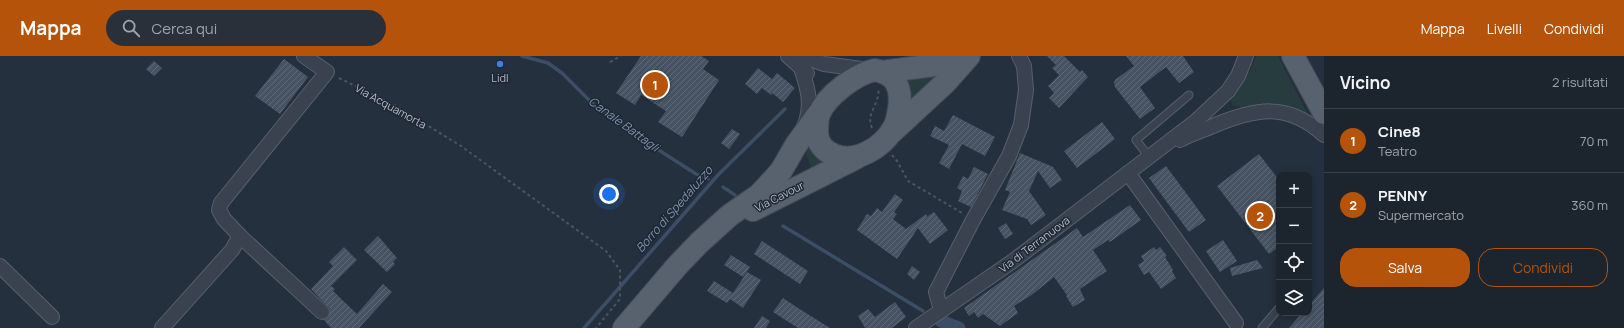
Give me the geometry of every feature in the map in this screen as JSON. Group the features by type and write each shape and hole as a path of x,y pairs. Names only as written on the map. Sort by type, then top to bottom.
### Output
{"main road":[{"name":"Via Cavour","path":"879,75 934,64 955,56"},
{"name":"Via Cavour","path":"699,244 747,212 861,156 883,140 945,83 969,56"},
{"path":"1295,57 1324,113"},
{"name":"Via Cavour","path":"624,328 677,266 699,244 730,215 759,195 781,171 796,145 830,98 847,84 866,72 893,79 897,84 900,99 896,124 883,140"},
{"path":"819,113 817,135 819,142 824,149 838,157 850,159 861,156"}],"street":[{"path":"304,56 327,72 221,203 219,210 224,219 240,236 322,312"},
{"path":"788,56 801,62 830,65 879,75"},
{"path":"943,309 939,304 936,292 973,220 1009,156 1021,125 1026,90 1024,66 1019,56"},
{"name":"Via di Terranuova","path":"916,328 1013,261 1196,121 1217,103 1228,91 1238,76 1246,56"},
{"path":"801,62 815,86 819,113"},
{"path":"796,145 805,124 808,110 809,91 801,62"},
{"name":"Via di Terranuova","path":"1149,157 1185,138 1239,115 1254,112 1268,111 1284,113 1299,118 1313,126 1324,135"},
{"path":"1128,173 1236,323"},
{"path":"162,328 232,250 240,236"},
{"path":"0,266 52,317"}],"lane":[{"path":"1149,157 1136,140 1189,95"},
{"path":"1262,328 1276,312"}],"path":[{"path":"610,62 621,56"},
{"name":"Via Acquamorta","path":"327,72 396,106 461,146 606,251 620,270 620,299 596,328"},
{"path":"879,75 878,98 870,114 870,124 883,140 908,180 973,220"}],"green space":[{"path":"1256,56 1278,56 1310,119 1282,107 1263,105 1244,107 1232,105 1231,101 1251,69"},
{"path":"938,73 938,77 908,104 901,78"},
{"path":"809,139 831,159 812,169 804,149"}],"building":[{"path":"641,56 701,56 709,61 703,69 719,80 682,137 658,122 666,111 641,95 635,105 616,93"},
{"path":"1047,56 1064,56 1080,72 1082,70 1088,77 1059,108 1049,98 1054,93 1048,86 1059,75 1052,68 1056,65"},
{"path":"1126,56 1183,56 1194,72 1179,83 1166,67 1140,87 1155,108 1140,119 1115,87 1114,82 1116,79 1134,66"},
{"path":"284,59 308,77 280,114 255,96"},
{"path":"154,61 162,68 154,76 146,69"},
{"path":"758,68 772,79 777,73 795,88 783,102 772,93 771,95 762,88 757,94 745,84"},
{"path":"953,115 995,137 985,156 962,144 949,169 939,163 949,145 930,136 935,126 944,131"},
{"path":"1102,122 1115,139 1077,168 1064,151"},
{"path":"732,129 740,134 729,149 721,143"},
{"path":"1020,153 1053,167 1062,180 1050,188 1038,171 1029,191 1046,215 1031,225 1027,219 1002,210 1010,192 1005,190"},
{"path":"1259,154 1276,176 1276,249 1269,254 1217,186"},
{"path":"1166,166 1206,220 1189,232 1149,178"},
{"path":"974,167 988,174 971,207 958,201 962,191 957,188 963,176 968,179"},
{"path":"895,194 903,200 894,212 897,214 893,219 906,229 926,214 927,216 925,218 934,212 948,230 930,244 918,228 897,259 857,230 867,214 871,216 877,208 882,212"},
{"path":"1130,205 1141,220 1110,242 1108,240 1093,250 1107,271 1080,289 1085,300 1073,307 1066,296 1067,295 1054,277 1033,294 1014,306 1018,313 1000,326 983,314 978,318 974,312 969,316 964,308 1077,228 1083,237"},
{"path":"1006,223 1013,234 1005,239 998,228"},
{"path":"378,236 397,258 393,262 395,264 387,272 364,250"},
{"path":"1223,240 1237,261 1220,272 1206,251"},
{"path":"762,241 808,271 800,284 754,254"},
{"path":"344,247 357,260 331,286 335,289 333,291 357,314 383,284 392,292 359,328 331,328 324,320 328,317 330,309 311,289 333,266 329,262"},
{"path":"1154,247 1156,250 1160,247 1167,256 1165,257 1176,278 1161,289 1149,272 1144,275 1138,265 1144,261 1141,256"},
{"path":"731,255 750,267 743,277 724,265"},
{"path":"1257,260 1263,268 1232,276 1230,268"},
{"path":"912,266 920,272 914,280 907,274"},
{"path":"747,272 761,280 743,308 730,299 727,303 707,291 714,281 733,293"},
{"path":"1324,288 1324,328 1289,328 1299,316 1312,316 1312,302"},
{"path":"783,298 830,328 798,328 773,312"},
{"path":"895,302 906,317 892,328 865,328 858,316 868,309 875,317"},
{"path":"762,316 770,321 766,328 754,328"}],"waterway":[{"name":"Canale Battagli","path":"522,56 548,63 562,73 595,106 654,147 696,174 708,179"},
{"name":"Borro di Spedaluzzo","path":"584,328 718,175 785,109"},
{"name":"Canale Battagli","path":"723,187 735,195"},
{"name":"Canale Battagli","path":"783,226 923,311"},
{"name":"Canale Battagli","path":"941,321 959,328"}],"place":[{"name":"Lidl","path":"500,64"},
{"name":"Cine8","path":"655,85"},
{"name":"PENNY","path":"1260,216"}]}
